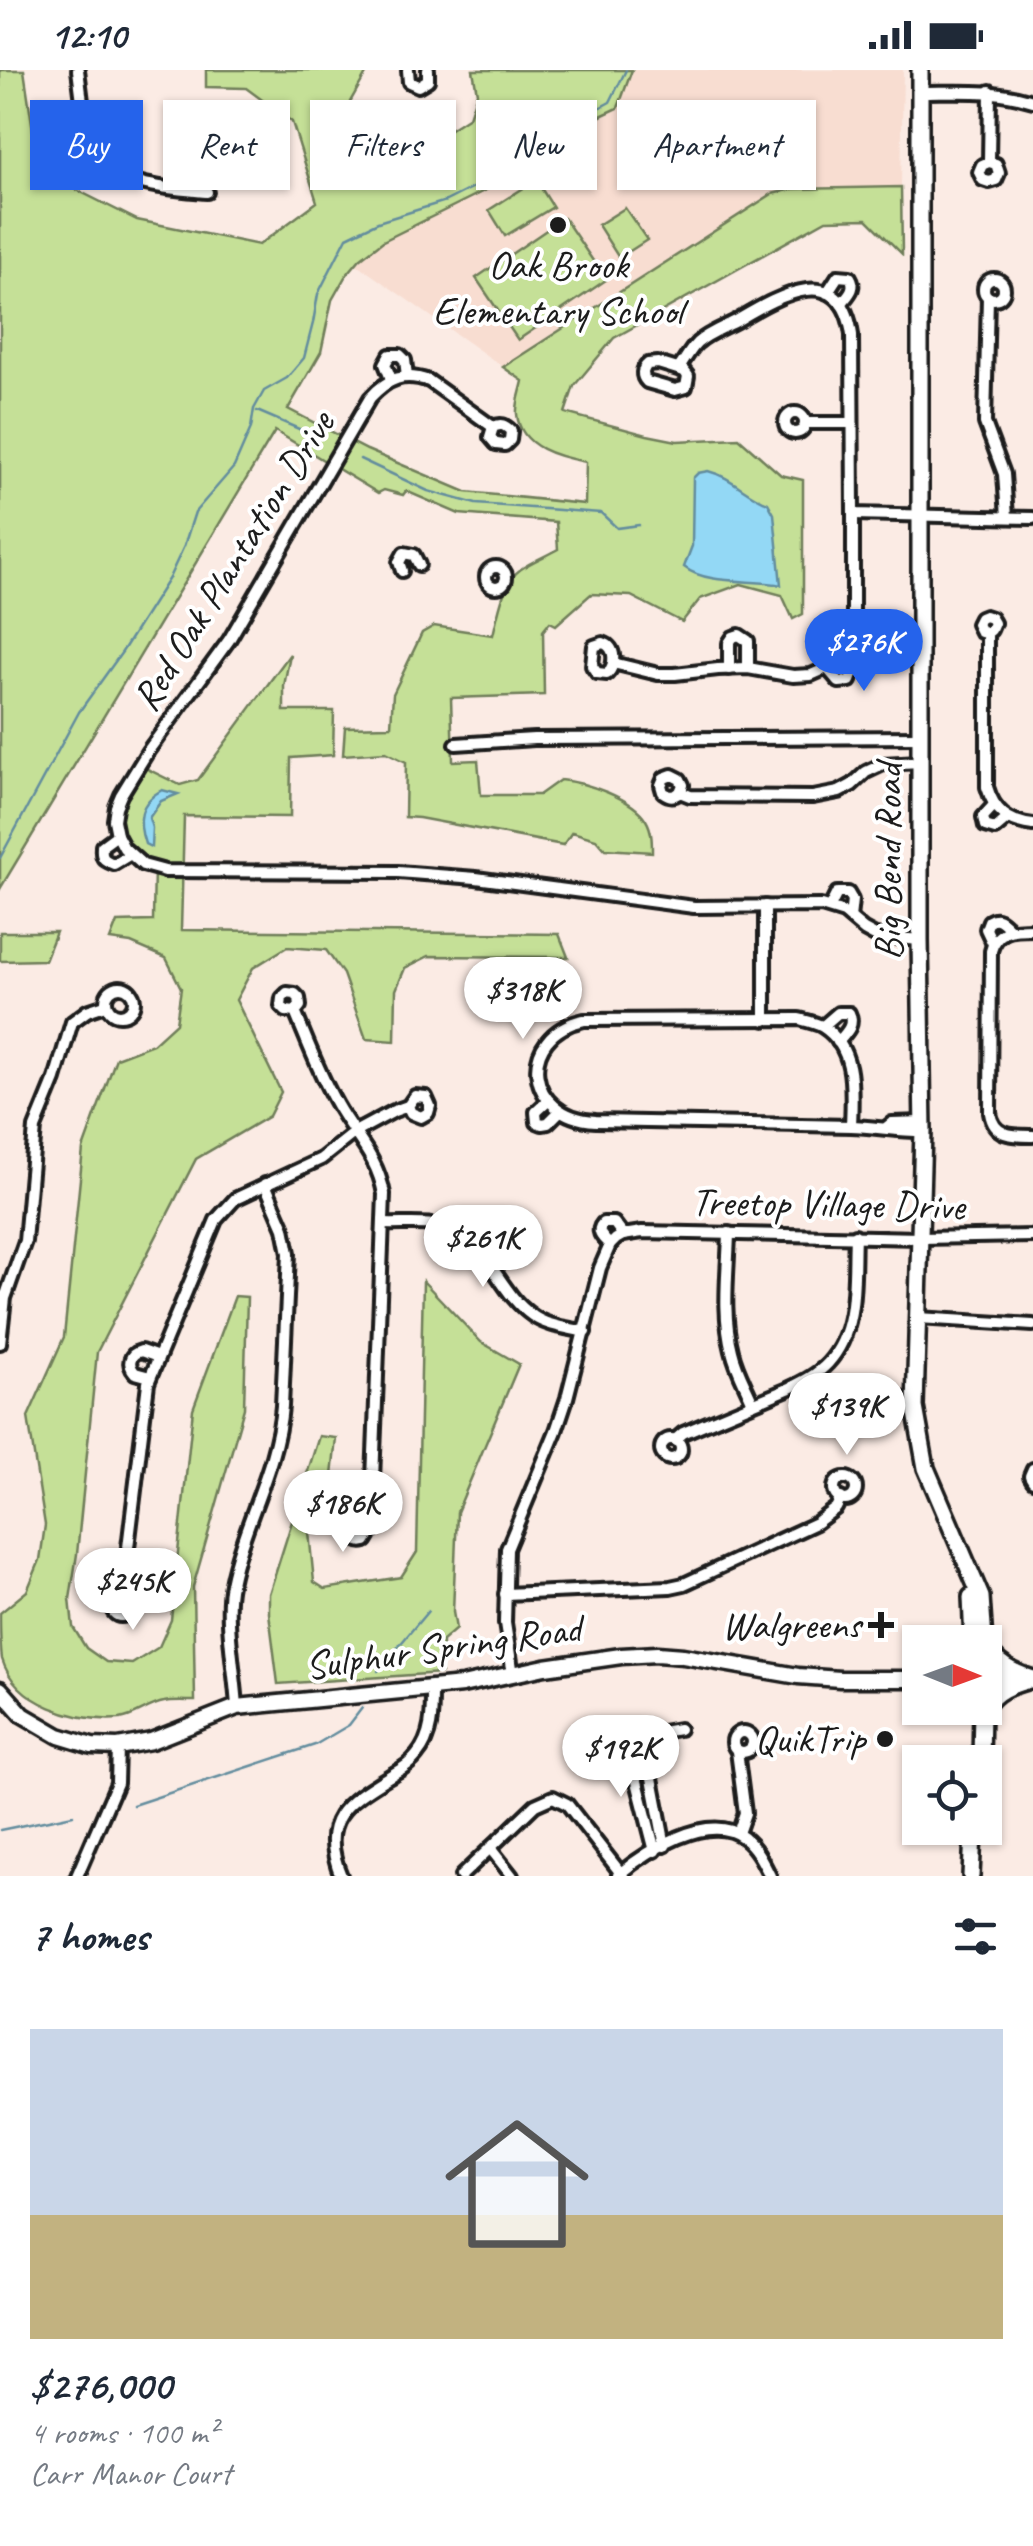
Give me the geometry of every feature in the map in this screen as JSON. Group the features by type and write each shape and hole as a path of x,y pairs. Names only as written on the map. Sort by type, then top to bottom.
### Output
{"main road":[{"name":"Big Bend Road","path":"920,70 923,1127 915,1407 929,1476 981,1597 983,1625"},
{"name":"Big Bend Road","path":"972,1625 974,1583"},
{"path":"1002,1665 1033,1679"},
{"path":"1002,1689 1033,1679"},
{"path":"971,1876 972,1845"}],"street":[{"path":"78,70 91,139 106,166 120,176 138,181 207,192"},
{"path":"408,70 410,82 418,86 428,80 428,70"},
{"path":"920,92 990,91 1033,100"},
{"path":"990,91 990,162"},
{"path":"827,293 838,276 850,277 853,288 842,304"},
{"path":"613,663 658,674 748,668 811,675 827,668 850,640 852,335 848,312 827,293 806,289 776,298 697,343 679,368"},
{"path":"988,297 985,424 1004,474 1007,517"},
{"name":"Red Oak Plantation Drive","path":"493,427 429,381 407,376 406,360 390,354 385,364 391,379 370,398 228,640 129,780 116,807 117,835 102,846 104,861 114,864 129,855 142,865 164,872 398,872 694,906 830,907 875,936 920,940"},
{"path":"391,379 407,376"},
{"path":"805,423 852,423"},
{"path":"853,514 1033,518"},
{"path":"402,571 399,562 404,553 412,553 419,565"},
{"path":"986,632 986,787 994,805 1008,818 1033,825"},
{"path":"728,668 730,640 739,635 748,641 748,668"},
{"path":"827,668 839,682 850,680 854,670 841,655"},
{"path":"456,744 534,739 920,737"},
{"path":"680,792 690,796 832,795 882,764 920,762"},
{"path":"994,805 983,817 985,826 995,830 1008,818"},
{"path":"117,835 129,855"},
{"name":"Red Oak Plantation Drive","path":"830,907 837,894 848,893 852,900 850,918"},
{"path":"765,906 765,1020"},
{"path":"993,944 986,929 988,921 997,918 1010,929"},
{"path":"1033,930 1003,932 993,944 990,957 990,1113 998,1131 1010,1136 1033,1136"},
{"path":"0,1343 6,1298 24,1241 35,1128 56,1080 72,1022 105,1005"},
{"path":"295,1012 335,1103 375,1162 384,1194 372,1506 368,1523"},
{"path":"823,1026 838,1013 849,1014 850,1026 838,1042"},
{"path":"851,1126 850,1069 838,1042 823,1026 800,1019 598,1019 570,1023 556,1031 538,1057 540,1086 548,1100 575,1119 893,1130 923,1127"},
{"path":"548,1100 536,1112 539,1123 548,1123 560,1112"},
{"path":"122,1597 150,1377 216,1220 235,1199 321,1159 355,1132 408,1106"},
{"path":"238,1707 230,1589 273,1454 282,1406 289,1254 284,1228 264,1184"},
{"name":"Treetop Village Drive","path":"514,1675 504,1623 508,1549 556,1431 596,1279 610,1245 600,1234 604,1223 614,1223 623,1235 729,1232 920,1238 1033,1236"},
{"path":"382,1224 453,1230 476,1248 527,1312 548,1324 585,1332"},
{"path":"729,1232 728,1334 732,1355 752,1403"},
{"path":"610,1245 623,1235"},
{"path":"675,1440 683,1432 805,1381 829,1362 844,1337 851,1313 856,1235"},
{"path":"918,1318 1033,1326"},
{"path":"150,1377 134,1372 130,1358 141,1351 158,1357"},
{"path":"1033,1468 1033,1481"},
{"path":"505,1594 684,1584 816,1523 836,1508 841,1498"},
{"name":"Sulphur Spring Road","path":"0,1689 22,1715 58,1736 92,1746 118,1747 151,1741 238,1707 486,1682 594,1660 657,1654 798,1676 902,1679"},
{"path":"1002,1679 1033,1679"},
{"path":"340,1876 331,1841 335,1820 359,1795 418,1754 430,1731 432,1688"},
{"path":"590,1745 679,1729"},
{"path":"644,1736 660,1848"},
{"path":"626,1738 660,1848"},
{"path":"78,1876 117,1782 118,1747"},
{"path":"737,1751 744,1812 738,1834"},
{"path":"461,1876 534,1805 553,1797 568,1804 620,1875 660,1848 711,1828 738,1834 754,1848 770,1876"},
{"path":"490,1848 512,1876"}],"shaded area":[{"name":"Oak Brook Elementary School","path":"634,70 903,70 901,187 816,189 816,100 617,100 617,190 789,190 772,194 503,367 345,256 443,190 456,190 456,182 476,168 476,190 597,190 597,109 621,98"}],"green space":[{"path":"0,70 24,70 30,110 30,190 77,190 137,220 259,245 317,202 313,190 456,190 456,125 469,117 477,93 473,70 632,70 621,100 617,100 617,108 597,118 597,100 476,100 476,190 486,190 383,241 360,259 332,300 321,352 288,409 367,450 466,492 585,504 586,462 553,454 525,435 517,414 523,381 503,367 772,194 789,190 901,187 902,254 867,219 826,220 614,338 574,386 565,413 677,441 739,438 781,475 803,480 803,614 793,619 782,595 741,584 700,599 682,622 631,596 591,594 556,625 550,622 543,631 544,695 451,698 453,761 478,760 481,795 539,795 560,780 595,788 640,812 649,828 652,852 605,849 596,839 572,832 563,845 405,817 406,762 386,752 343,755 345,727 391,726 393,694 422,633 434,626 493,635 502,599 515,574 558,549 556,522 459,514 406,491 403,495 384,490 378,493 275,431 0,889"},
{"path":"206,70 367,72 351,100 310,100 310,180 290,121 290,100 262,100 246,88 206,87"},
{"path":"520,190 542,190 553,207 505,236 489,210"},
{"path":"625,208 647,240 619,258 598,225"},
{"path":"564,218 606,280 518,340 476,278"},
{"path":"290,654 284,711 334,711 333,755 291,758 290,817 184,816 181,930 559,934 568,957 429,956 405,968 396,990 395,1041 366,1039 343,974 326,950 287,947 253,968 236,1000 281,1092 269,1116 196,1159 97,1352 70,1599 73,1627 86,1648 106,1662 132,1664 159,1647 171,1620 193,1409 235,1296 247,1297 244,1408 193,1587 195,1701 164,1702 120,1719 85,1717 34,1699 9,1675 2,1659 0,1613 27,1591 40,1560 45,1525 28,1417 64,1337 83,1149 116,1058 153,1044 176,1023 181,988 166,958 131,943 110,940 117,922 153,921 154,865 128,844 123,832 124,808 143,767 180,785 198,780"},
{"path":"0,932 56,932 45,960 0,961"},
{"path":"423,1281 481,1342 519,1364 457,1512 453,1612 456,1629 442,1641 441,1673 278,1684 269,1594 319,1436 336,1438 332,1476 309,1532 314,1582 325,1589 401,1577 417,1552"}],"water":[{"path":"708,471 768,503 774,514 781,585 704,577 684,567 692,546 693,478"},
{"path":"162,790 178,794 161,801 149,818 151,847 142,836 142,813 149,800"}],"waterway":[{"path":"0,858 79,712 169,578 195,512 234,467 264,391 287,378 304,358 318,294 347,237 378,222 446,201 478,185 525,148 610,102 626,70"},
{"path":"257,411 320,438"},
{"path":"360,459 428,491 476,504 601,513 617,528 639,525"},
{"path":"378,1671 428,1611"},
{"path":"133,1805 315,1745 349,1725 362,1708"},
{"path":"0,1830 73,1815"}],"place":[{"name":"Oak Brook Elementary School","path":"558,225"},
{"name":"Walgreens","path":"881,1625"},
{"name":"QuikTrip","path":"885,1739"}]}
